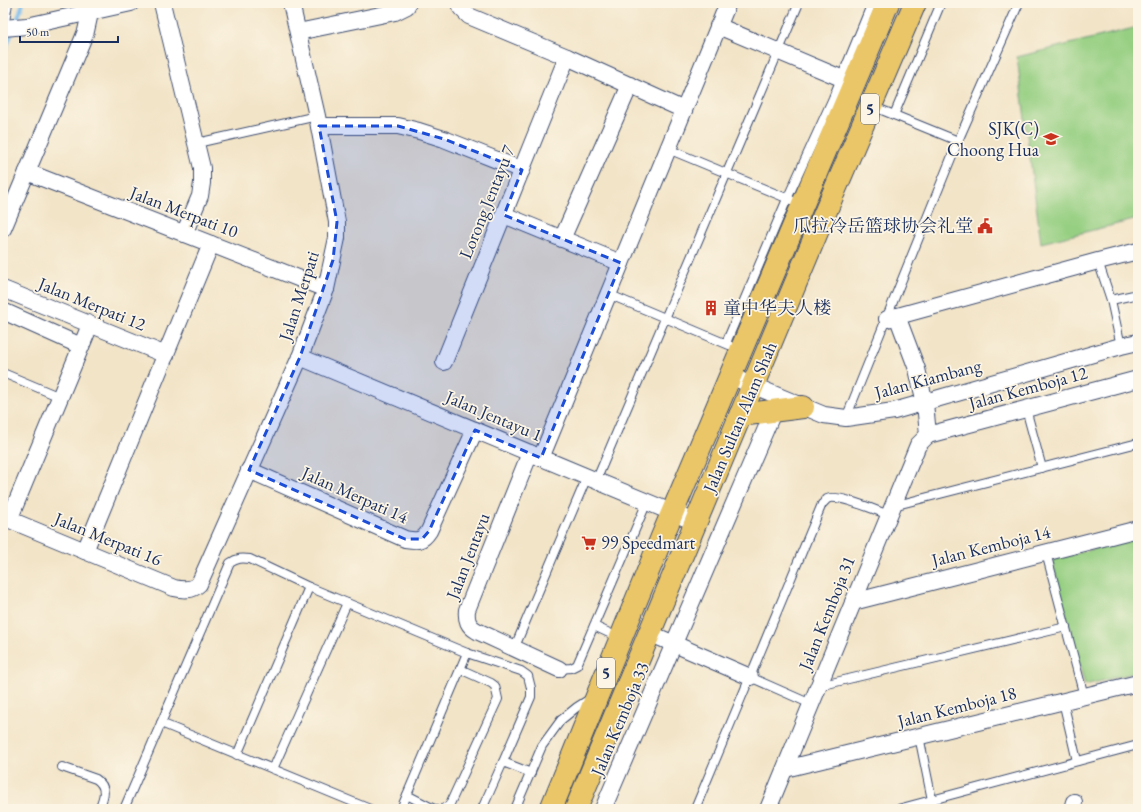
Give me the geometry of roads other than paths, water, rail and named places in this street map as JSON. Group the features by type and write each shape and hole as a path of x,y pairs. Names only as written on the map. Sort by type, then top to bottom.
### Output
{"highway":[{"name":"Jalan Sultan Alam Shah","path":"551,809 672,512 730,376 733,347 795,202 888,3"},
{"name":"Jalan Sultan Alam Shah","path":"576,809 752,385 915,3"},
{"path":"740,415 803,407"}],"street":[{"path":"3,28 27,26 131,3"},
{"path":"162,3 202,168 200,196 184,234"},
{"name":"Jalan Merpati","path":"199,584 300,357 326,289 337,238 337,222 318,121 291,3"},
{"path":"298,32 395,12 406,6 408,3"},
{"path":"460,3 461,8 469,16 568,57 684,110"},
{"name":"Jalan Jentayu","path":"559,669 472,628 467,622 467,610 608,294 728,3"},
{"path":"3,229 86,31 90,13"},
{"path":"718,26 841,78"},
{"name":"Lorong Jentayu 7","path":"444,362 568,57"},
{"path":"562,239 630,85"},
{"path":"318,121 398,126 419,131 522,170"},
{"name":"Jalan Merpati 10","path":"27,172 326,289"},
{"path":"795,202 824,214"},
{"path":"504,215 621,263"},
{"path":"85,551 211,244"},
{"path":"928,435 925,402 917,369 892,317 1138,251"},
{"name":"Jalan Merpati 12","path":"3,290 166,355"},
{"path":"3,311 81,346"},
{"path":"6,518 60,397 90,325"},
{"name":"Jalan Kiambang","path":"730,376 824,415 846,418 894,411 1138,342"},
{"name":"Jalan Jentayu 1","path":"300,357 695,522"},
{"name":"Jalan Kemboja 12","path":"928,435 1138,379"},
{"name":"Jalan Kemboja 33","path":"603,809 774,410"},
{"name":"Jalan Merpati 14","path":"249,470 405,539 416,541 426,536 429,531 475,430"},
{"name":"Jalan Kemboja 31","path":"768,809 918,445 928,435"},
{"name":"Jalan Merpati 16","path":"6,518 174,588 191,589 196,588 199,584"},
{"name":"Jalan Kemboja 14","path":"853,602 1137,531"},
{"path":"649,633 750,677"},
{"name":"Jalan Kemboja 18","path":"785,769 1138,683"}],"lane":[{"path":"3,28 8,3"},
{"path":"514,649 665,318 799,3"},
{"path":"668,149 795,202 841,78 872,3"},
{"path":"894,115 941,3"},
{"path":"846,418 892,317 958,141 1019,3"},
{"path":"871,105 958,141"},
{"path":"197,143 318,121"},
{"path":"1098,261 1111,300 1121,346"},
{"path":"608,294 733,347"},
{"path":"1111,300 1138,294"},
{"path":"3,373 60,397"},
{"path":"1026,409 1042,468"},
{"path":"695,809 822,504 826,500 842,498 891,510 1138,443"},
{"path":"559,669 571,668 577,665 647,502"},
{"path":"1046,553 1084,696"},
{"path":"124,809 230,563 235,559 250,559 347,603 467,653 521,671 528,676 530,681 531,697 482,809"},
{"path":"238,755 309,587"},
{"path":"273,769 347,603"},
{"path":"594,626 620,638"},
{"path":"819,686 1066,627"},
{"path":"401,809 467,653"},
{"path":"442,809 448,806 498,698 495,686 460,669"},
{"path":"750,677 811,704"},
{"path":"516,809 542,746 561,720 577,707 598,694"},
{"path":"1063,701 1077,761"},
{"path":"161,723 370,809"},
{"path":"919,736 932,800"},
{"path":"898,809 1138,745"},
{"path":"503,762 531,773"},
{"path":"62,767 96,779 100,782 104,789 104,793 99,809"},
{"path":"406,795 434,809 438,809"}],"waterway":[{"path":"16,23 23,3"},
{"path":"3,55 13,31"}],"place":[{"name":"SJK(C) Choong Hua","path":"1051,139"},
{"name":"瓜拉冷岳篮球协会礼堂","path":"985,226"},
{"name":"童中华夫人楼","path":"711,308"},
{"name":"99 Speedmart","path":"589,543"}]}
